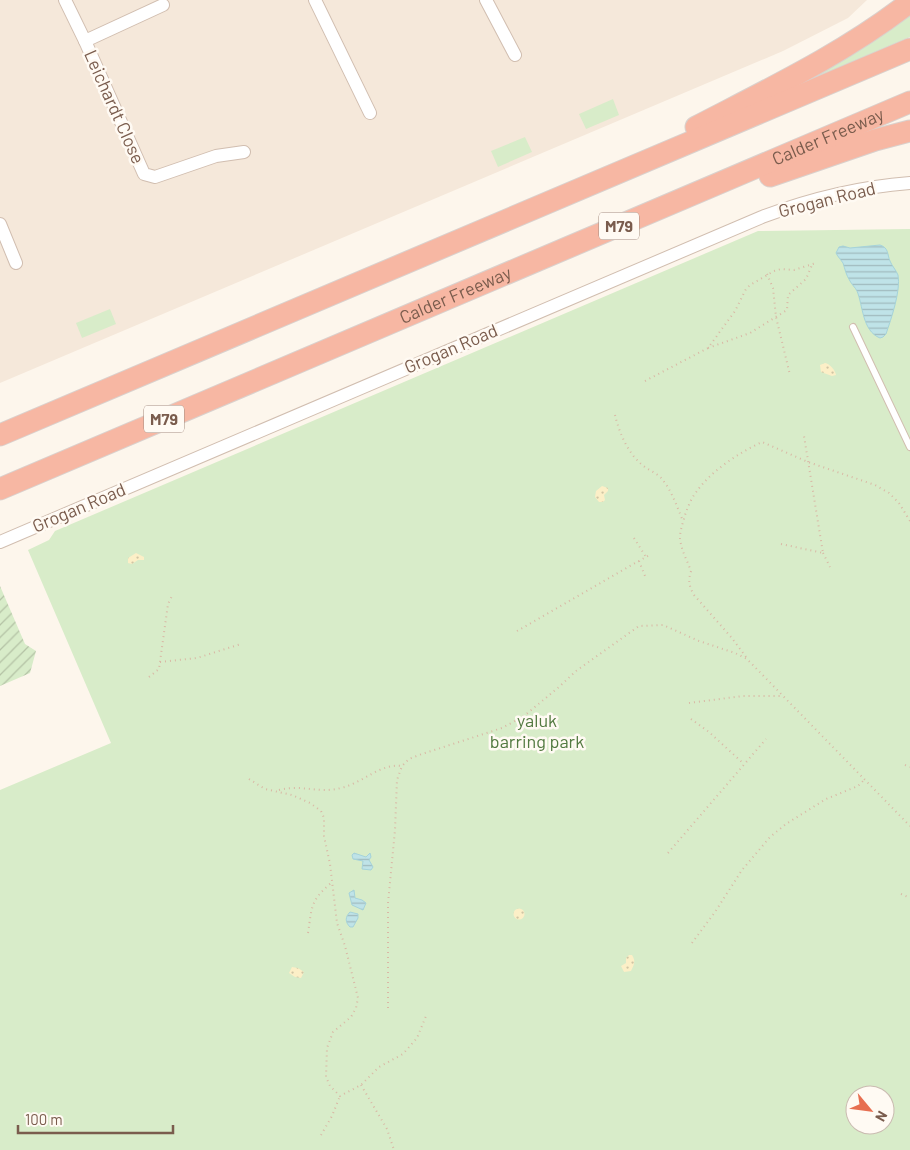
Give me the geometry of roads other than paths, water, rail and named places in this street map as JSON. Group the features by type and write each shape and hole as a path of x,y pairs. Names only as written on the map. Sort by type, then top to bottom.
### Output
{"highway":[{"path":"530,210 766,91 865,35 910,2"},
{"path":"0,435 910,49"},
{"name":"Calder Freeway","path":"0,489 910,102"},
{"path":"328,350 717,194 867,142 910,131"}],"street":[{"name":"Leichardt Close","path":"65,0 70,7 144,174 155,177 216,156 244,152"},
{"path":"315,0 370,113"},
{"path":"486,0 515,55"},
{"path":"85,41 162,5"},
{"name":"Grogan Road","path":"0,542 762,217 841,192 910,183"},
{"path":"0,224 16,263"}],"lane":[{"path":"853,327 910,448"}],"water":[{"path":"880,245 886,250 898,275 899,282 893,313 886,334 880,338 874,335 866,324 857,291 836,253 839,247 843,246 850,248"},
{"path":"354,853 366,857 370,853 371,857 369,860 373,867 371,870 362,869 363,861 353,859 352,855"},
{"path":"354,890 355,898 366,903 363,910 352,905 349,893"},
{"path":"350,912 358,914 353,927 350,927 346,921"}],"park label":[{"name":"yaluk barring park","path":"537,731"}]}
